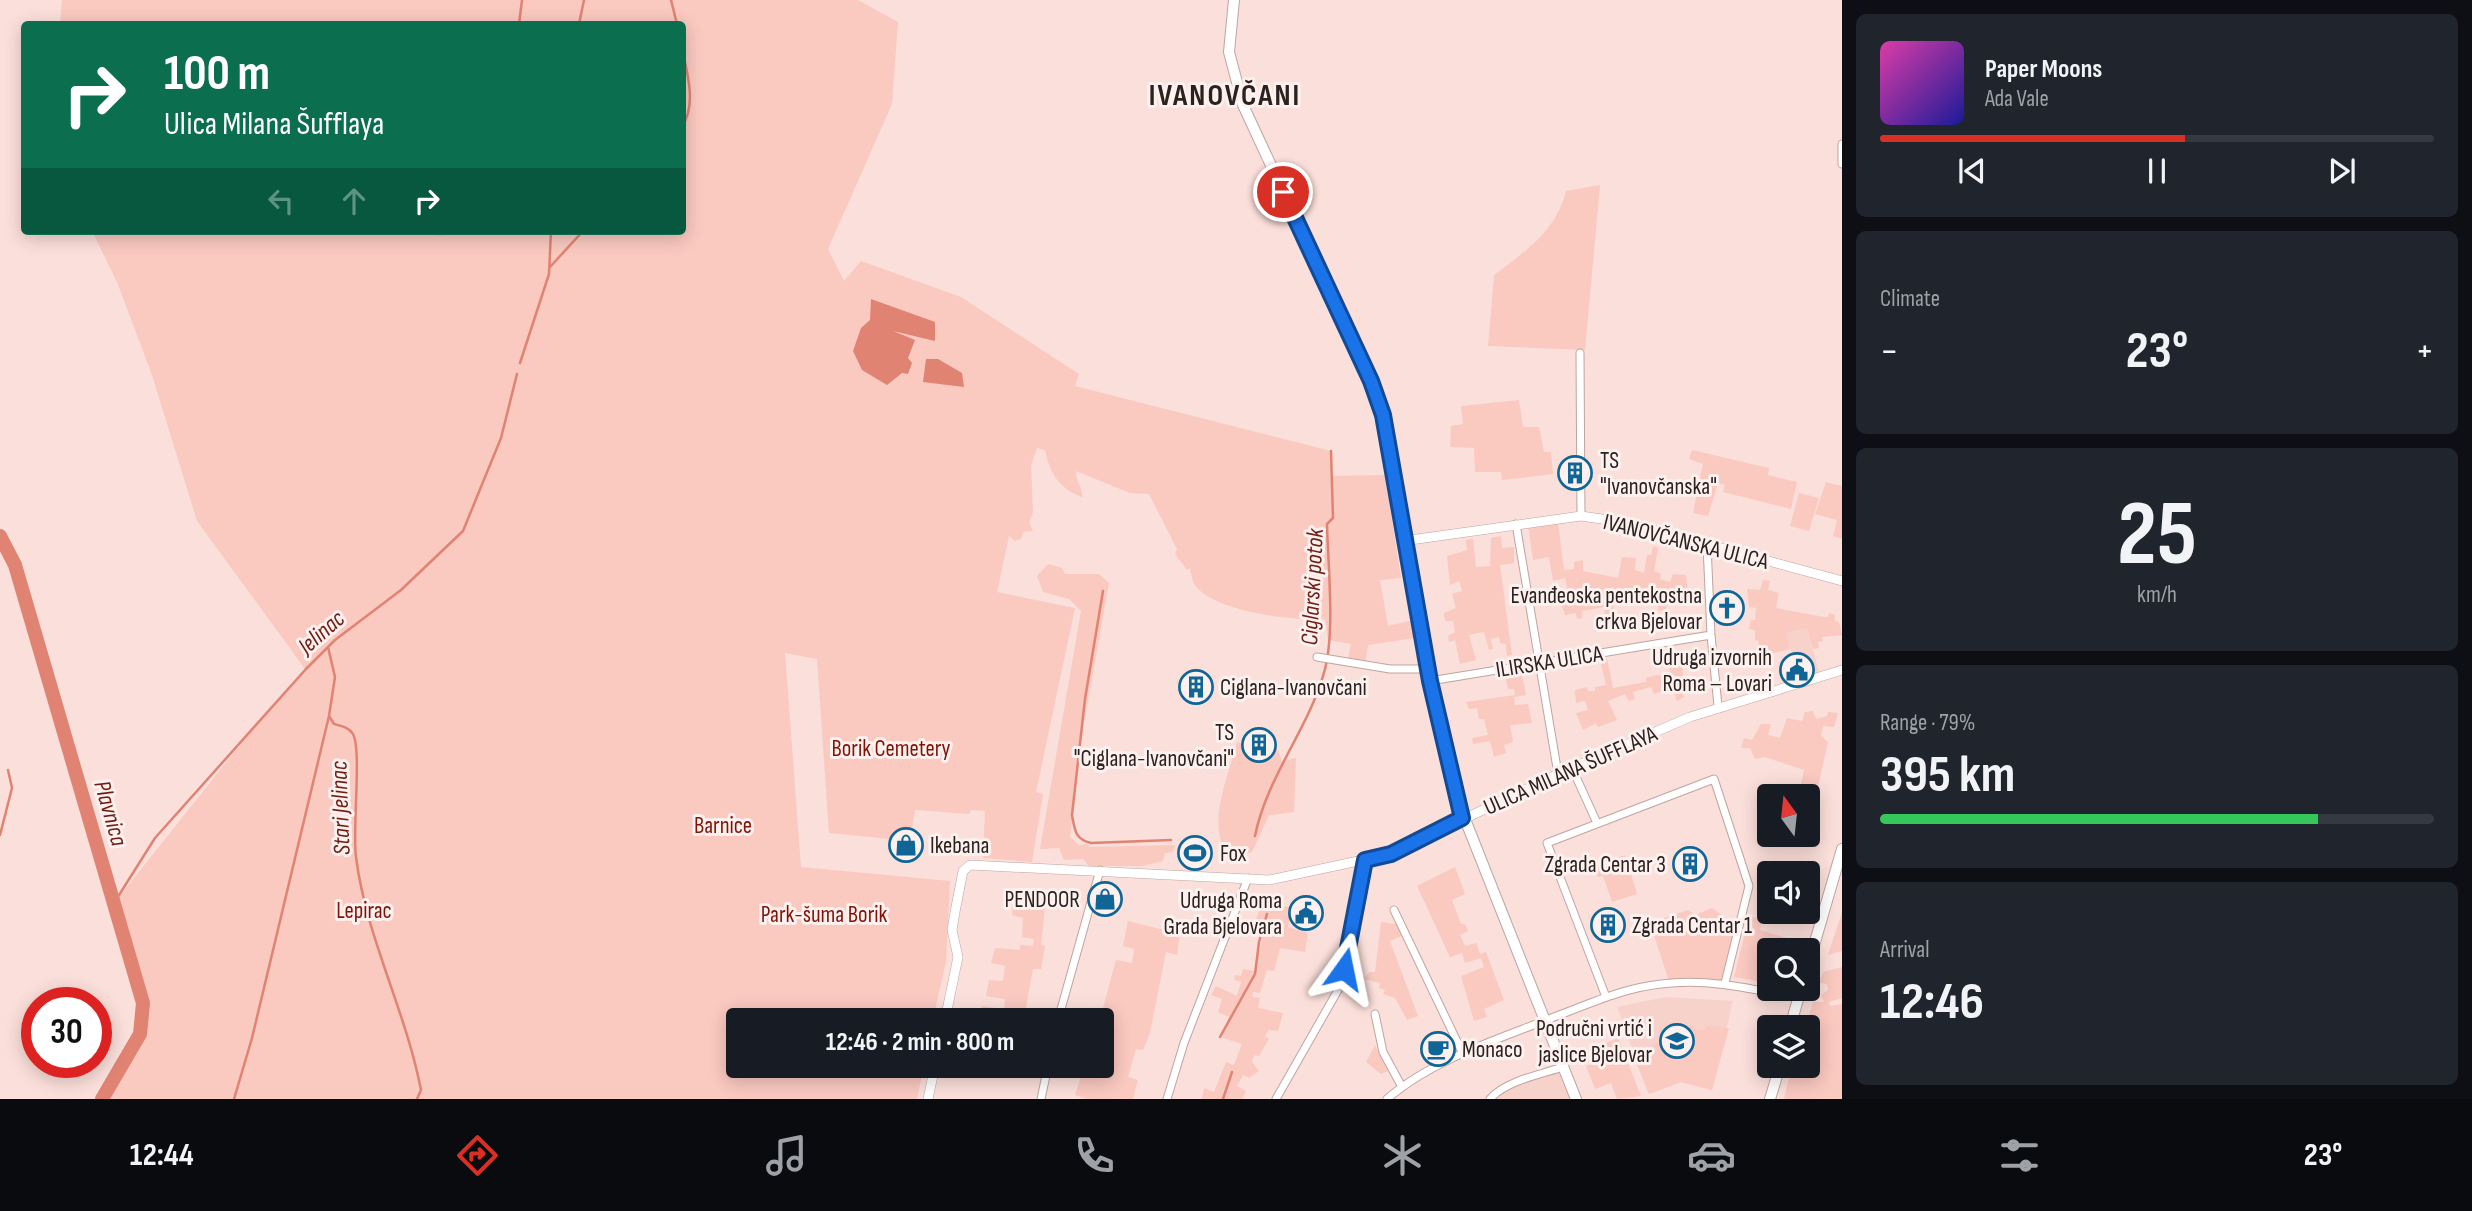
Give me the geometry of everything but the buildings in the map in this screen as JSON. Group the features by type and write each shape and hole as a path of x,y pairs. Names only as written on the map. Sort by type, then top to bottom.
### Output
{"main road":[{"path":"1234,0 1229,35 1235,80 1243,105 1371,381 1383,415 1427,669 1462,818 1576,1099"},
{"path":"1816,938 1842,849"},
{"path":"1770,1099 1776,1078"}],"street":[{"path":"1841,164 1842,144"},
{"path":"1580,353 1581,516"},
{"name":"IVANOVČANSKA ULICA","path":"1403,541 1581,516 1629,523 1842,581"},
{"path":"1516,524 1558,774"},
{"path":"1707,545 1711,635 1718,706"},
{"name":"ILIRSKA ULICA","path":"1430,681 1711,635"},
{"path":"1317,657 1390,669 1427,669"},
{"name":"ULICA MILANA ŠUFFLAYA","path":"947,1008 958,957 952,930 966,867 975,864 1269,880 1365,860 1391,854 1558,774 1718,706 1842,670"},
{"path":"1572,768 1597,823"},
{"path":"1606,997 1547,843 1714,779 1749,886 1726,984"},
{"path":"1276,1099 1336,997 1347,957 1365,860"},
{"path":"1061,1008 1100,870"},
{"path":"1167,1099 1184,1043 1248,878"},
{"path":"1394,910 1463,1055"},
{"path":"1387,1099 1402,1087 1463,1055 1606,997 1661,984 1726,984 1757,988"},
{"path":"1375,1014 1383,1052 1402,1087"},
{"path":"1490,1099 1495,1093 1563,1067"},
{"path":"928,1099 932,1078"},
{"path":"1041,1099 1045,1078"}],"shaded area":[{"path":"871,299 935,322 935,341 893,331 915,340 908,358 912,363 908,374 902,373 887,385 862,370 853,351 861,328 870,320"},
{"path":"926,359 938,359 962,373 964,387 923,382"},
{"path":"1807,628 1820,676 1808,679 1803,662 1796,664 1785,633"},
{"name":"Područni vrtić i jaslice Bjelovar","path":"1666,997 1733,1001 1712,1090 1681,1082 1649,1094 1617,1007"},
{"path":"1563,1067 1576,1099 1490,1099 1495,1093"}],"green space":[{"path":"62,0 858,0 898,22 892,104 828,249 844,281 861,261 961,297 1079,374 1075,386 1331,451 1332,476 1385,475 1401,578 1380,580 1388,626 1418,619 1421,637 1368,645 1365,666 1347,664 1351,644 1328,640 1325,619 1255,613 1218,602 1194,584 1190,568 1187,570 1175,554 1177,549 1149,494 1130,493 1076,471 1082,497 1062,485 1053,473 1045,450 1037,448 1031,465 1033,512 1029,522 1033,531 1023,532 1021,539 1015,541 1009,536 997,592 1075,608 1036,792 1043,794 1032,862 983,858 985,811 971,810 969,814 915,810 910,841 829,833 817,659 785,653 801,867 950,881 946,961 936,1008 726,1008 726,1078 921,1078 917,1099 102,1099 140,1034 143,1003 114,903 272,705 305,669 197,521 152,375 117,282 94,235 686,235 686,21 60,21"},
{"path":"1600,185 1585,350 1488,346 1494,275 1547,229 1555,218 1566,191"},
{"path":"1519,400 1523,427 1539,427 1544,452 1551,452 1553,474 1502,480 1501,472 1475,472 1474,448 1450,447 1451,426 1463,424 1461,406"},
{"path":"1692,450 1769,468 1768,475 1797,482 1791,509 1723,492 1725,485 1718,483 1708,516 1693,513 1703,464 1689,459"},
{"path":"1826,482 1842,486 1842,539 1833,536 1837,520 1815,514"},
{"path":"1799,493 1819,498 1809,531 1790,526"},
{"path":"1558,522 1564,570 1574,569 1574,562 1583,560 1583,571 1618,578 1622,557 1636,558 1635,570 1644,573 1647,555 1651,555 1653,546 1658,548 1654,571 1661,574 1660,579 1670,582 1673,574 1686,575 1689,603 1667,605 1666,610 1658,611 1658,606 1613,600 1614,621 1606,622 1604,607 1582,611 1582,618 1577,619 1576,613 1565,615 1561,603 1570,600 1565,578 1553,581 1549,557 1533,560 1528,526"},
{"path":"1501,536 1502,548 1514,547 1514,563 1500,565 1512,655 1507,656 1506,644 1500,643 1499,637 1491,639 1493,649 1489,650 1484,632 1469,635 1476,660 1460,664 1455,640 1449,642 1448,636 1455,632 1453,621 1445,621 1444,613 1456,608 1452,594 1462,591 1459,581 1450,585 1447,556 1467,550 1466,540 1473,539 1476,567 1490,566 1491,538"},
{"path":"1048,564 1062,568 1065,574 1099,574 1109,583 1081,739 1070,837 1079,845 1087,844 1090,847 1175,845 1173,852 1165,853 1163,861 1143,866 1089,866 1083,859 1064,860 1059,848 1040,849 1081,611 1069,599 1043,592 1037,576"},
{"path":"1763,580 1770,581 1768,590 1779,593 1776,608 1824,617 1828,617 1829,613 1835,615 1842,635 1822,637 1823,641 1818,642 1819,648 1813,649 1807,628 1786,633 1790,649 1751,659 1749,653 1758,648 1759,641 1755,640 1755,630 1749,629 1751,620 1755,620 1756,608 1749,607 1747,589 1760,590"},
{"path":"1607,658 1613,688 1646,682 1646,678 1656,675 1670,677 1669,665 1682,662 1683,676 1679,677 1684,697 1677,701 1670,683 1665,685 1666,690 1654,694 1651,687 1633,692 1635,699 1629,701 1625,694 1608,701 1617,720 1598,727 1596,723 1583,730 1576,713 1588,710 1585,701 1576,703 1575,690 1587,687 1588,691 1595,691 1595,687 1606,685 1600,660"},
{"path":"1521,671 1526,695 1514,697 1515,705 1528,704 1532,723 1510,725 1513,742 1504,745 1506,753 1494,757 1490,741 1473,744 1472,738 1488,735 1484,719 1479,719 1477,708 1469,709 1466,702 1515,695 1514,689 1508,689 1505,673"},
{"path":"1813,711 1816,719 1827,716 1828,712 1838,713 1834,727 1823,726 1821,736 1828,742 1819,784 1801,784 1804,770 1765,757 1755,759 1750,748 1741,748 1744,738 1752,740 1761,724 1771,724 1768,735 1780,738 1787,718 1802,721 1805,712"},
{"path":"1237,742 1257,749 1278,750 1282,761 1296,758 1294,812 1269,815 1252,852 1229,858 1222,845 1219,816 1224,786"},
{"path":"1625,855 1637,894 1612,902 1603,876 1598,877 1594,866"},
{"path":"1455,867 1465,894 1452,900 1461,924 1465,924 1468,931 1460,935 1465,946 1476,943 1480,954 1486,952 1504,1000 1484,1009 1487,1017 1474,1021 1461,976 1484,967 1481,958 1465,963 1462,953 1450,957 1417,886"},
{"path":"1271,900 1275,900 1275,906 1291,907 1288,927 1308,933 1305,952 1280,948 1274,971 1267,970 1260,993 1253,992 1252,997 1260,998 1258,1008 1283,1013 1278,1031 1269,1030 1265,1036 1269,1039 1259,1056 1254,1055 1252,1062 1259,1071 1249,1078 1243,1075 1237,1086 1246,1091 1242,1099 1202,1099 1204,1088 1214,1092 1226,1062 1234,1065 1242,1044 1220,1037 1229,1017 1218,1012 1222,999 1211,995 1216,986 1237,996 1241,982 1234,980 1235,975 1241,976 1243,969 1255,971 1265,923 1256,920 1260,908 1267,910"},
{"path":"1013,905 1045,907 1041,945 1045,946 1041,969 1033,969 1026,1008 1004,1008 1005,999 986,996 989,980 1003,981 1005,966 991,963 995,948 1020,950 1020,945 1033,946 1034,939 1022,937 1023,918 1012,915"},
{"path":"1712,908 1738,927 1725,983 1670,984 1650,923 1688,910 1695,915"},
{"path":"1842,912 1842,951 1828,955"},
{"path":"1749,916 1757,918 1757,924 1761,924 1760,930 1787,938 1757,938 1757,981 1734,977"},
{"path":"1128,921 1180,934 1177,955 1166,952 1150,1033 1143,1050 1136,1049 1128,1077 1138,1080 1133,1099 1087,1099 1075,1095 1080,1078 1114,1078 1114,1008 1103,1008 1116,960 1132,963 1134,949 1123,946"},
{"path":"1381,922 1402,925 1406,934 1390,941 1418,1016 1407,1020 1395,998 1383,994 1385,990 1379,988 1380,983 1364,979 1369,972 1375,972"},
{"path":"1842,967 1842,998 1829,1002 1830,1006 1842,1004 1842,1099 1784,1099 1789,1078 1820,1078 1820,1015 1809,1015 1813,1002 1824,1002 1821,995 1828,990 1827,984 1820,983 1823,972"},
{"path":"1694,1026 1695,1030 1705,1030 1706,1026 1729,1028 1712,1090 1681,1082 1649,1094 1632,1053 1682,1035 1681,1031"},
{"path":"1618,1038 1641,1096 1617,1099 1611,1083 1595,1089 1586,1066 1603,1059 1599,1046"},
{"path":"1375,1045 1388,1071 1381,1074 1366,1062"}],"waterway":[{"path":"519,21 522,0"},
{"name":"Jelinac","path":"580,21 584,0"},
{"name":"Stari Jelinac","path":"671,0 676,21"},
{"name":"Stari Jelinac","path":"686,68 690,99 686,120"},
{"name":"Jelinac","path":"520,363 549,274 551,235"},
{"name":"Stari Jelinac","path":"550,267 579,235"},
{"name":"Jelinac","path":"114,903 155,838 306,669 335,640 401,590 463,531 501,438 517,374"},
{"name":"Ciglarski potok","path":"1255,836 1269,793 1309,711 1325,669 1330,636 1327,524 1333,518 1331,451"},
{"name":"Plavnica","path":"0,536 15,565 143,1003 140,1034 102,1099"},
{"path":"1103,591 1085,699 1072,815 1075,830 1079,837 1091,843 1171,840"},
{"name":"Stari Jelinac","path":"328,647 335,677 329,716 334,724 351,732 356,743 355,845 361,887 414,1061 421,1090 417,1099"},
{"path":"234,1099 252,1038 329,716"},
{"path":"0,835 12,788 8,770"},
{"name":"Ciglarski potok","path":"1220,1037 1255,974 1259,942 1267,914"},
{"name":"Ciglarski potok","path":"1223,1099 1232,1072"}],"place":[{"name":"TS \"Ivanovčanska\"","path":"1575,473"},
{"name":"Evanđeoska pentekostna crkva Bjelovar","path":"1727,608"},
{"name":"Udruga izvornih Roma – Lovari","path":"1797,670"},
{"name":"Ciglana-Ivanovčani","path":"1196,687"},
{"name":"TS \"Ciglana-Ivanovčani\"","path":"1259,745"},
{"name":"Ikebana","path":"906,845"},
{"name":"Fox","path":"1195,853"},
{"name":"Zgrada Centar 3","path":"1690,864"},
{"name":"PENDOOR","path":"1105,899"},
{"name":"Udruga Roma Grada Bjelovara","path":"1306,913"},
{"name":"Zgrada Centar 1","path":"1608,925"},
{"name":"Područni vrtić i jaslice Bjelovar","path":"1677,1041"},
{"name":"Monaco","path":"1438,1049"}],"district":[{"name":"IVANOVČANI","path":"1225,95"}],"route":[{"path":"1283,192 1371,381 1383,415 1401,529 1430,681 1453,789 1462,818 1391,854 1365,860 1344,969"}],"park label":[{"name":"Borik Cemetery","path":"891,748"},
{"name":"Barnice","path":"723,825"},
{"name":"Lepirac","path":"364,910"},
{"name":"Park-šuma Borik","path":"824,914"}]}
